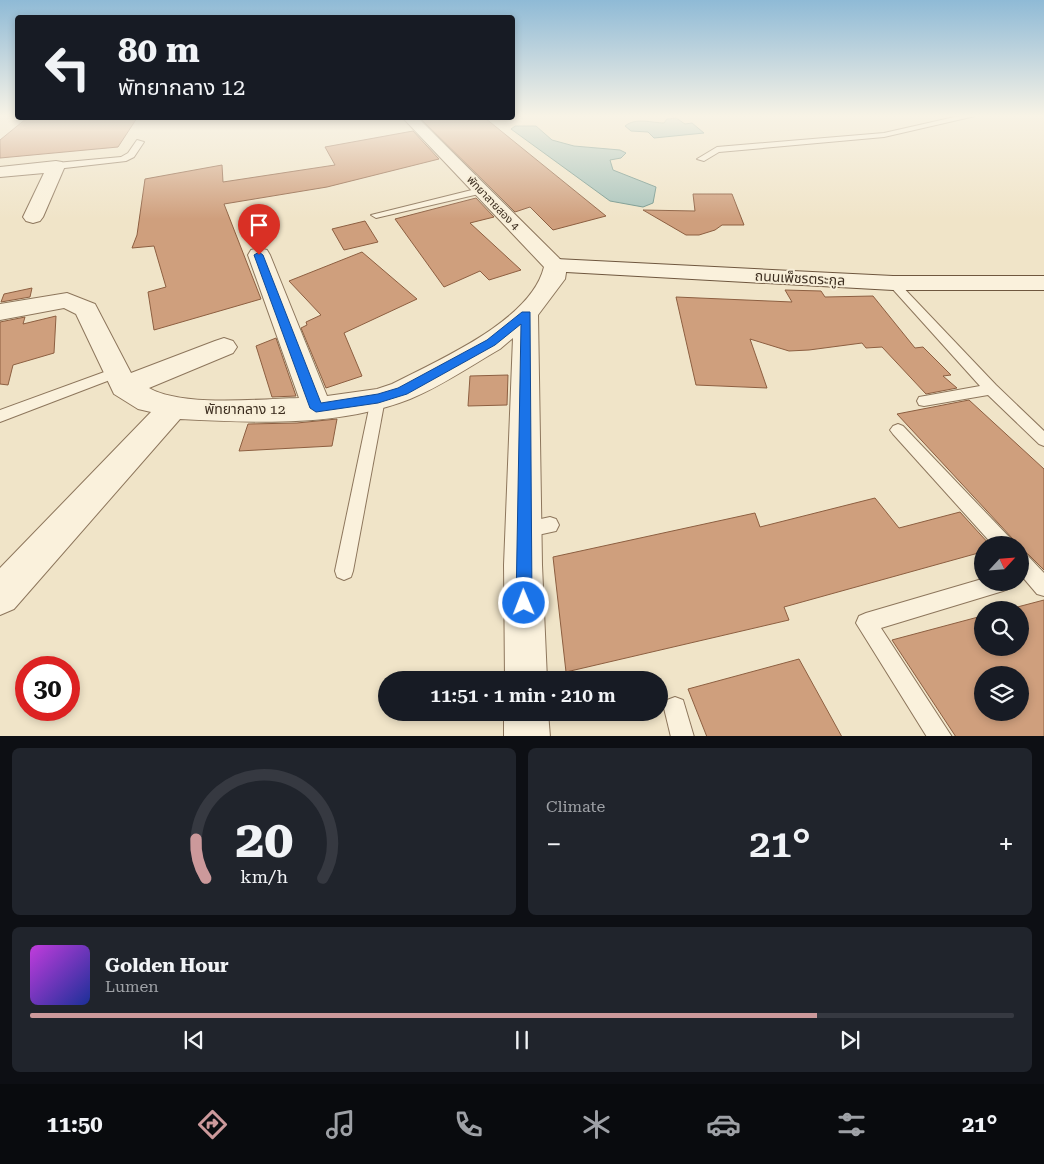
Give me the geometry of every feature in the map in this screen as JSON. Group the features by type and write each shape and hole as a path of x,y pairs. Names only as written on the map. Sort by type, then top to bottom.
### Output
{"street":[{"name":"พัทยาสายสอง 4","path":"444,150 480,191 556,266"},
{"path":"0,172 56,166"},
{"path":"33,217 56,166"},
{"path":"259,255 316,408"},
{"name":"ถนนเพ็ชรตระกูล","path":"556,266 893,283 1044,283"},
{"name":"พัทยากลาง 12","path":"121,380 148,401 173,408 241,411 316,408 378,398 402,391 491,343 526,314 552,279 556,266"},
{"path":"0,312 67,300 79,305 86,309 121,380 224,347"},
{"path":"526,314 537,528 527,671"},
{"path":"0,596 173,408"},
{"path":"526,721 527,736"}],"lane":[{"path":"56,166 123,158 131,155 134,150"},
{"path":"702,159 716,150"},
{"path":"376,215 480,191"},
{"path":"893,283 991,389 1044,440"},
{"path":"0,416 121,380"},
{"path":"924,401 991,389"},
{"path":"344,571 378,398"},
{"path":"898,430 997,536"},
{"path":"941,736 866,622 974,590"},
{"path":"675,708 683,736"}],"water":[{"path":"540,150 621,150 626,153 621,158 610,160 613,170 656,187 653,203 643,207 610,201"}],"building":[{"path":"0,150 82,150 0,158"},
{"path":"327,150 431,150 439,159 327,187 224,204 261,299 154,330 148,292 166,287 154,246 132,248 137,235 145,179 222,165 223,182 335,165"},
{"path":"453,150 525,150 606,216 553,230 530,207 515,212"},
{"path":"693,194 732,194 744,225 722,225 715,230 699,235 686,235 643,210 695,211"},
{"path":"476,198 494,217 470,223 521,270 489,280 480,271 444,287 395,219"},
{"path":"365,221 378,242 344,250 332,229"},
{"path":"362,252 417,299 344,333 362,376 326,388 301,328 307,325 306,322 321,315 289,281"},
{"path":"32,288 30,297 1,302 4,294"},
{"path":"785,290 821,291 825,297 873,296 915,348 923,347 951,375 943,376 957,388 926,394 882,347 866,348 862,343 789,351 750,339 767,388 696,385 676,297 792,302"},
{"path":"56,316 54,353 13,365 8,385 0,384 0,322 25,317 23,324"},
{"path":"276,338 296,396 272,397 256,346"},
{"path":"508,375 507,405 468,406 470,376"},
{"path":"969,400 1044,469 1044,570 1029,555 1029,536 1010,536 897,414"},
{"path":"337,419 332,446 239,451 248,424 297,423"},
{"path":"875,498 899,528 960,512 982,536 974,536 974,554 784,607 789,620 566,671 553,557 755,513 760,527"},
{"path":"1044,600 1044,736 955,736 892,640 974,618 974,656 1029,656 1029,604"},
{"path":"799,659 841,736 707,736 688,689"}],"route":[{"path":"259,255 316,408 378,398 402,391 491,343 526,314 523,530 524,603"}]}
